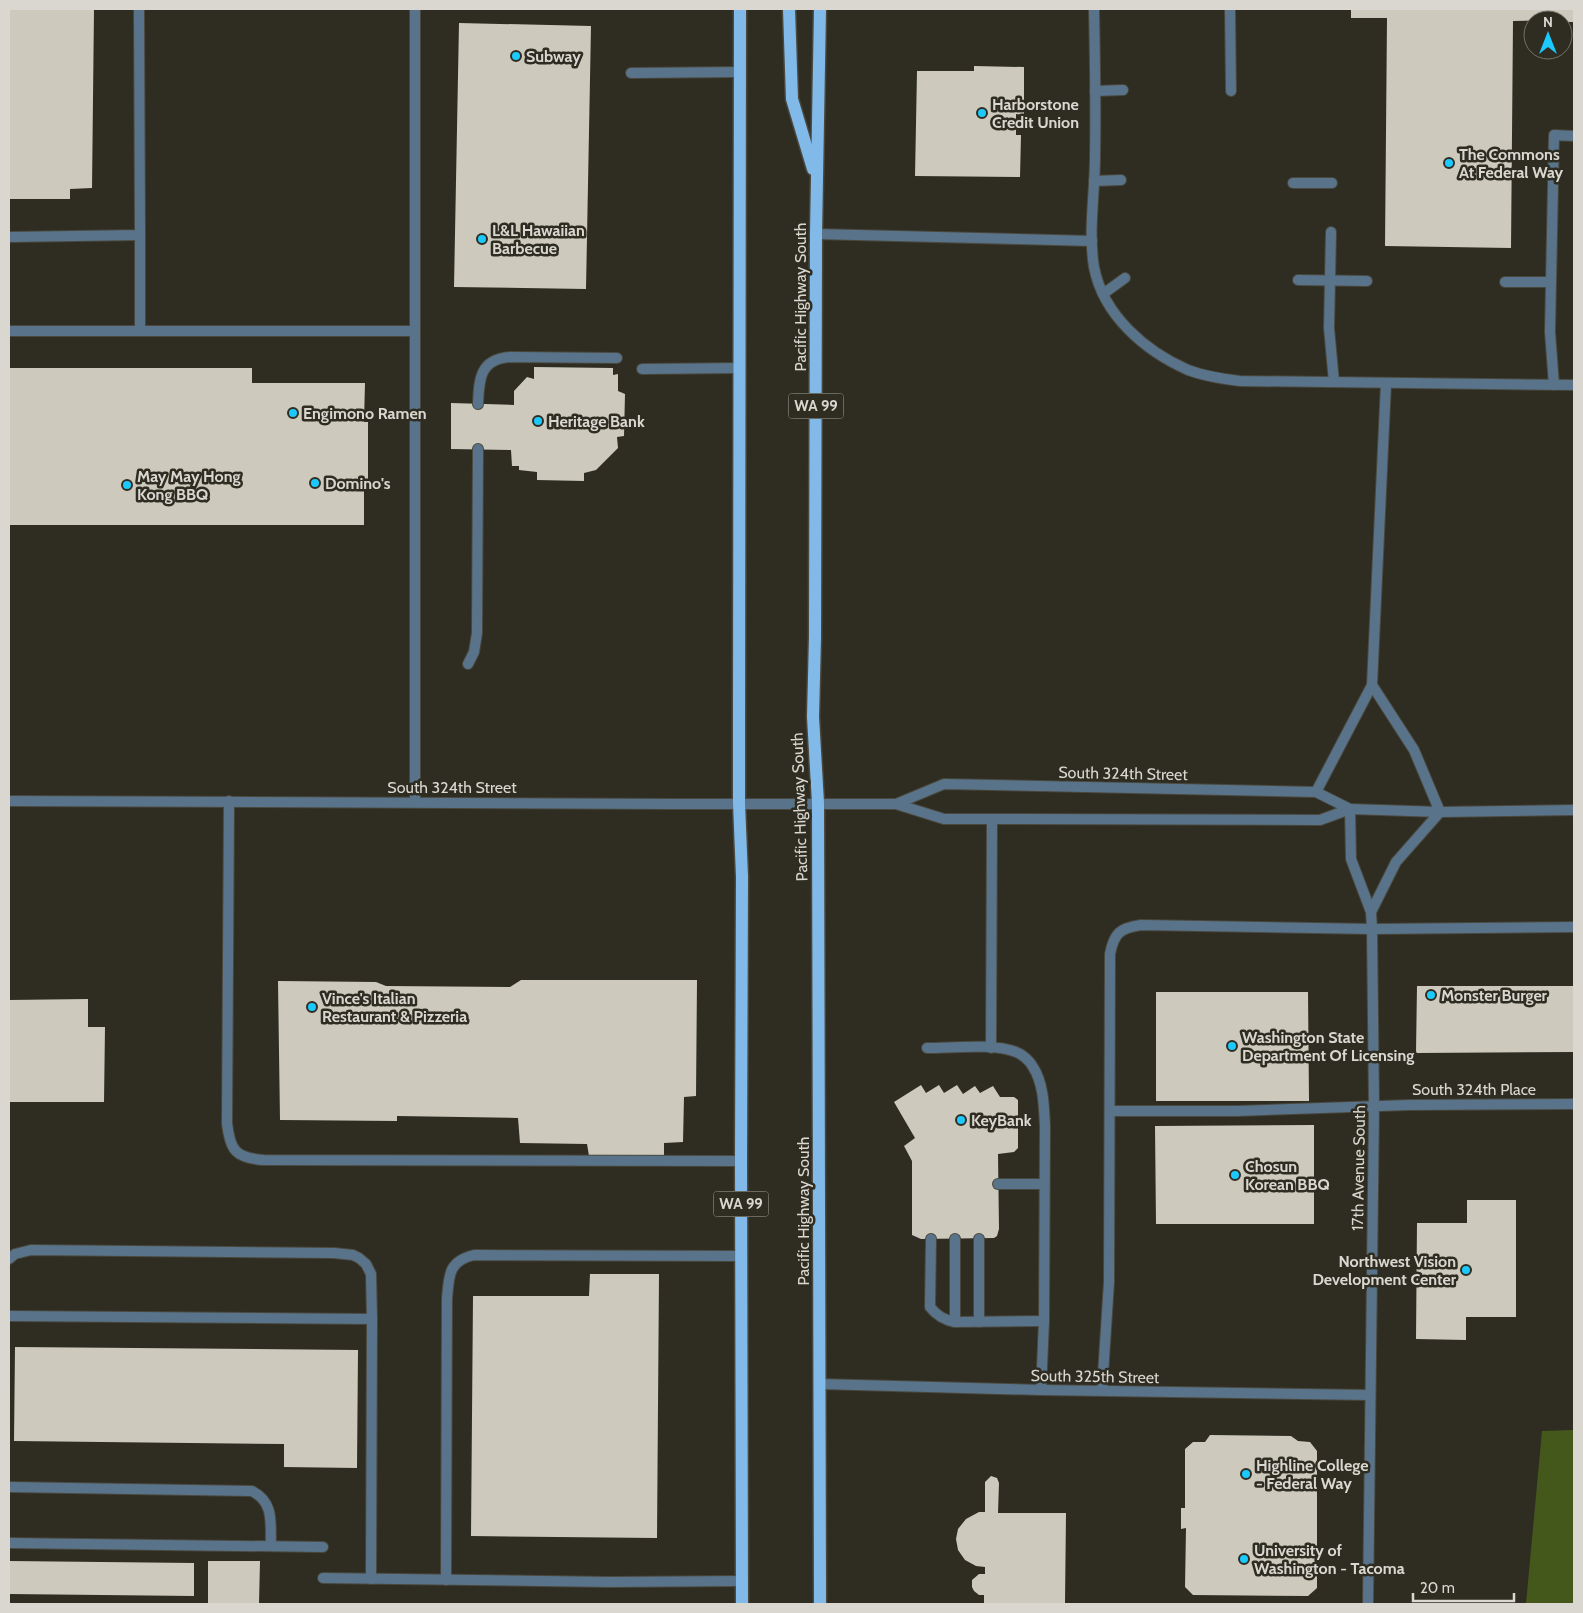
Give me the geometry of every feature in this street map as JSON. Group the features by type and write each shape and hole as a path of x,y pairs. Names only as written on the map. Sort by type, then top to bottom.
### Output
{"main road":[{"name":"WA 99","path":"740,9 739,803 742,877 740,1161 742,1604"},
{"path":"790,9 792,99 817,181"},
{"name":"Pacific Highway South","path":"820,9 816,234 815,637 813,717 818,803 820,1604"}],"street":[{"path":"139,9 140,330"},
{"path":"415,9 415,802"},
{"path":"1094,9 1095,91 1092,241 1095,269 1103,294 1111,309 1143,343 1188,370 1224,380 1574,385"},
{"path":"1230,9 1231,91"},
{"path":"631,73 740,72"},
{"path":"1095,91 1123,90"},
{"path":"1554,385 1550,332 1554,135 1574,136"},
{"path":"1094,182 1121,180"},
{"path":"1293,183 1332,183"},
{"path":"1331,232 1329,328 1334,382"},
{"path":"816,234 1092,241"},
{"path":"9,237 140,236"},
{"path":"1103,294 1125,278"},
{"path":"1298,280 1367,281"},
{"path":"1505,282 1551,282"},
{"path":"9,330 415,331"},
{"path":"478,404 481,375 489,364 498,359 510,357 617,358"},
{"path":"642,369 739,368"},
{"path":"1316,792 1372,685 1386,383"},
{"path":"468,664 474,652 476,640 478,449"},
{"path":"1372,685 1414,750 1440,812"},
{"name":"South 324th Street","path":"896,804 944,784 1316,792 1350,809"},
{"name":"South 324th Street","path":"9,801 896,804 944,819 1320,820 1350,809 1440,812 1574,810"},
{"path":"229,801 228,1123 231,1144 241,1156 247,1159 274,1160 740,1161"},
{"name":"17th Avenue South","path":"1350,809 1351,859 1371,912 1372,929 1374,1106 1368,1604"},
{"name":"17th Avenue South","path":"1371,912 1396,862 1440,812"},
{"path":"991,1048 992,819"},
{"path":"1102,1390 1109,1282 1110,954 1112,944 1118,932 1129,927 1142,925 1372,929 1574,927"},
{"path":"927,1048 991,1048 1014,1051 1019,1053 1033,1066 1040,1082 1045,1127 1043,1184 1044,1321 1041,1390"},
{"name":"South 324th Place","path":"1110,1111 1237,1111 1374,1106 1574,1104"},
{"path":"998,1184 1043,1184"},
{"path":"931,1239 930,1307 935,1314 955,1322 1044,1321"},
{"path":"955,1239 955,1322"},
{"path":"979,1239 979,1322"},
{"path":"9,1259 15,1254 31,1250 334,1253 353,1255 364,1262 371,1274 371,1579"},
{"path":"446,1580 448,1299 449,1276 456,1264 474,1255 740,1256"},
{"path":"9,1316 372,1320"},
{"name":"South 325th Street","path":"820,1384 1041,1390 1370,1395"},
{"path":"9,1487 252,1491 262,1498 269,1510 271,1546"},
{"path":"9,1543 323,1547"},
{"path":"323,1578 742,1581"}],"green space":[{"path":"1574,1430 1574,1604 1526,1604 1542,1431"}],"building":[{"path":"9,9 94,9 92,188 70,189 70,199 9,199"},
{"name":"The Commons At Federal Way","path":"1351,9 1574,9 1574,22 1573,10 1523,10 1523,21 1513,21 1511,248 1385,246 1387,18 1351,18"},
{"path":"459,23 591,26 586,289 454,287"},
{"path":"974,66 1024,67 1024,115 1016,114 1016,135 1021,135 1020,177 915,176 917,71 974,71"},
{"name":"Heritage Bank","path":"534,367 613,368 613,375 618,374 618,391 625,394 624,436 617,437 618,448 596,470 584,473 584,481 537,480 537,472 519,470 519,466 512,466 511,450 451,449 451,403 514,405 514,391 527,377 534,379"},
{"path":"9,368 252,368 252,383 365,383 364,422 368,422 368,485 364,485 364,525 9,525"},
{"path":"521,980 697,980 696,1096 684,1097 683,1142 664,1143 664,1155 589,1156 587,1144 520,1143 518,1118 397,1116 397,1121 280,1120 278,981 376,982 386,986 510,987"},
{"path":"1417,986 1574,986 1574,1052 1416,1053"},
{"name":"Washington State Department Of Licensing","path":"1156,992 1308,992 1309,1101 1156,1101"},
{"path":"88,999 88,1027 105,1027 104,1102 9,1102 9,1000"},
{"path":"921,1085 926,1093 939,1085 944,1093 957,1085 963,1094 975,1086 980,1093 993,1086 1000,1097 1014,1097 1018,1100 1018,1148 1014,1152 998,1154 999,1229 997,1236 994,1238 921,1239 912,1235 912,1161 904,1146 915,1138 894,1102"},
{"name":"Chosun Korean BBQ","path":"1314,1125 1314,1224 1156,1224 1155,1126"},
{"name":"Northwest Vision Development Center","path":"1467,1200 1516,1200 1516,1317 1466,1317 1466,1340 1416,1339 1417,1223 1467,1223"},
{"path":"590,1274 659,1274 657,1538 471,1536 473,1296 589,1296"},
{"path":"15,1347 358,1350 357,1468 284,1467 284,1444 14,1441"},
{"path":"1210,1435 1291,1436 1298,1441 1310,1442 1317,1451 1317,1588 1308,1596 1193,1595 1185,1587 1186,1528 1181,1529 1181,1508 1185,1508 1185,1449 1193,1442 1205,1442"},
{"path":"991,1476 997,1478 999,1483 998,1513 1066,1513 1065,1604 984,1604 984,1595 979,1595 974,1591 972,1580 979,1574 985,1574 985,1567 976,1566 965,1560 958,1550 956,1539 958,1529 966,1519 979,1512 985,1512 985,1482"},
{"path":"9,1561 194,1563 194,1596 9,1594"},
{"path":"208,1561 260,1561 259,1604 208,1604"}],"place":[{"name":"Subway","path":"516,56"},
{"name":"Harborstone Credit Union","path":"982,113"},
{"name":"The Commons At Federal Way","path":"1449,163"},
{"name":"L&L Hawaiian Barbecue","path":"482,239"},
{"name":"Engimono Ramen","path":"293,413"},
{"name":"Heritage Bank","path":"538,421"},
{"name":"Domino's","path":"315,483"},
{"name":"May May Hong Kong BBQ","path":"127,485"},
{"name":"Monster Burger","path":"1431,995"},
{"name":"Vince's Italian Restaurant & Pizzeria","path":"312,1007"},
{"name":"Washington State Department Of Licensing","path":"1232,1046"},
{"name":"KeyBank","path":"961,1120"},
{"name":"Chosun Korean BBQ","path":"1235,1175"},
{"name":"Northwest Vision Development Center","path":"1466,1270"},
{"name":"Highline College - Federal Way","path":"1246,1474"},
{"name":"University of Washington - Tacoma","path":"1244,1559"}]}
